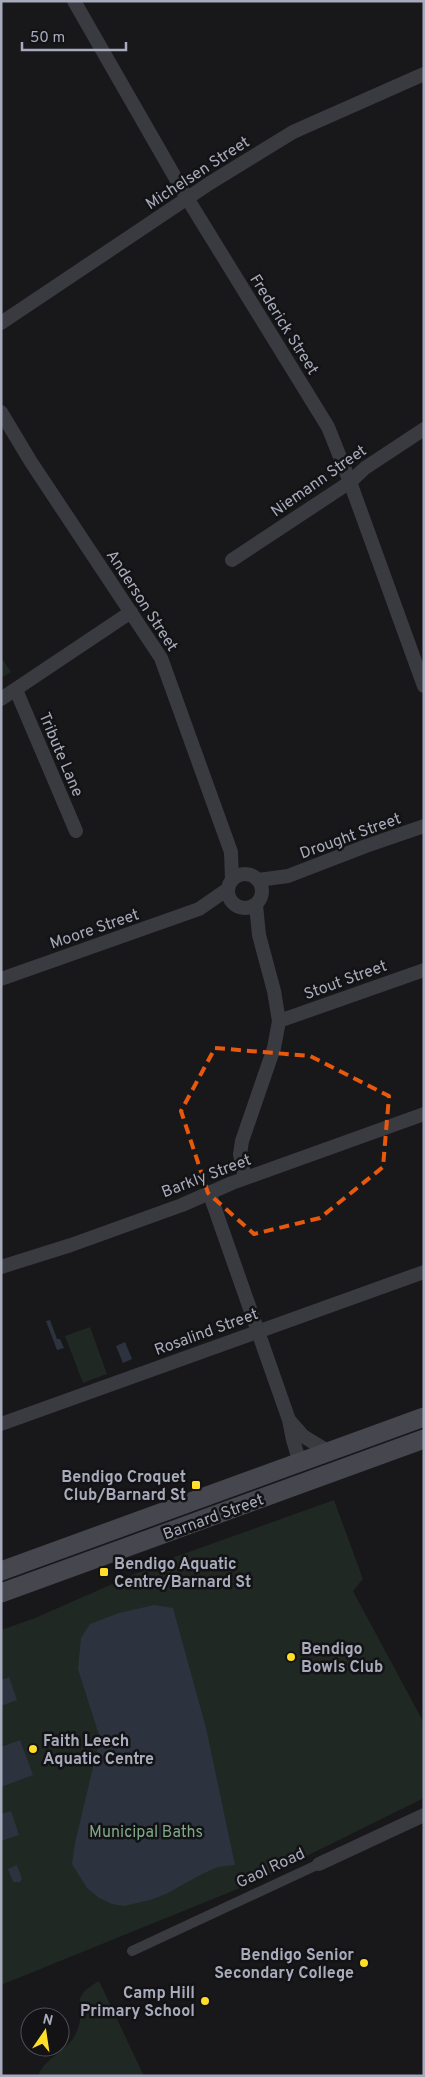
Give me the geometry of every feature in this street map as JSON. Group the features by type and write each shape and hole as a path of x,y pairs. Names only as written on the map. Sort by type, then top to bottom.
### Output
{"main road":[{"name":"Barnard Street","path":"1,1572 424,1417"},
{"name":"Barnard Street","path":"1,1593 424,1438"},
{"path":"300,1463 302,1468 311,1470 387,1444 424,1438"},
{"path":"1,1572 22,1570 115,1540 130,1546"}],"street":[{"name":"Frederick Street","path":"74,1 187,198 328,427 350,482 424,686"},
{"name":"Michelsen Street","path":"1,323 187,198 293,132 424,74"},
{"name":"Anderson Street","path":"1,412 36,469 161,658 231,852 253,877"},
{"name":"Niemann Street","path":"232,560 350,482 365,468 424,429"},
{"path":"1,700 131,612"},
{"name":"Tribute Lane","path":"16,690 76,831"},
{"name":"Drought Street","path":"248,904 288,876 424,826"},
{"name":"Anderson Street","path":"230,884 231,852"},
{"path":"245,1178 240,1154 242,1141 274,1048 279,1022 274,991 260,935 248,904 228,896 230,884 237,876 253,877 262,888 248,904"},
{"name":"Drought Street","path":"253,877 288,876"},
{"name":"Moore Street","path":"199,909 230,884"},
{"name":"Moore Street","path":"1,979 199,909 248,904"},
{"name":"Stout Street","path":"279,1022 424,970"},
{"name":"Barkly Street","path":"1,1267 71,1245 182,1205 245,1178 424,1114"},
{"path":"209,1192 290,1420 293,1440 300,1463"},
{"name":"Rosalind Street","path":"1,1424 424,1272"},
{"path":"290,1420 303,1436 329,1452"},
{"name":"Gaol Road","path":"132,1951 424,1815"}],"highlighted area":[{"path":"215,1048 310,1056 389,1096 383,1167 320,1218 254,1234 208,1193 181,1111"}],"green space":[{"path":"1,657 11,672 1,678"},
{"path":"90,1327 107,1374 83,1383 65,1336"},
{"path":"334,1500 363,1579 353,1591 424,1723 424,1798 250,1884 1,1985 1,1630 35,1618 169,1559"},
{"path":"99,1981 144,2076 38,2076 41,2069 54,2057 70,2057 70,2042 79,2024 80,1999 89,1988"}],"water":[{"path":"50,1320 57,1339 60,1339 64,1348 57,1350 46,1321"},
{"path":"125,1342 132,1359 123,1363 116,1346"},
{"name":"Municipal Baths","path":"154,1605 173,1608 206,1728 235,1865 218,1867 166,1894 124,1906 112,1904 99,1898 87,1888 72,1864 75,1843 100,1738 78,1669 81,1638 90,1624 119,1613"},
{"path":"9,1677 17,1700 1,1706 1,1680"},
{"path":"20,1740 33,1775 1,1787 1,1747"},
{"path":"11,1811 19,1835 1,1841 1,1814"},
{"path":"17,1865 22,1879 20,1882 13,1882 8,1869"}],"place":[{"name":"Bendigo Croquet Club/Barnard St","path":"196,1485"},
{"name":"Bendigo Aquatic Centre/Barnard St","path":"104,1572"},
{"name":"Bendigo Bowls Club","path":"291,1657"},
{"name":"Faith Leech Aquatic Centre","path":"33,1749"},
{"name":"Bendigo Senior Secondary College","path":"364,1963"},
{"name":"Camp Hill Primary School","path":"205,2001"}]}
